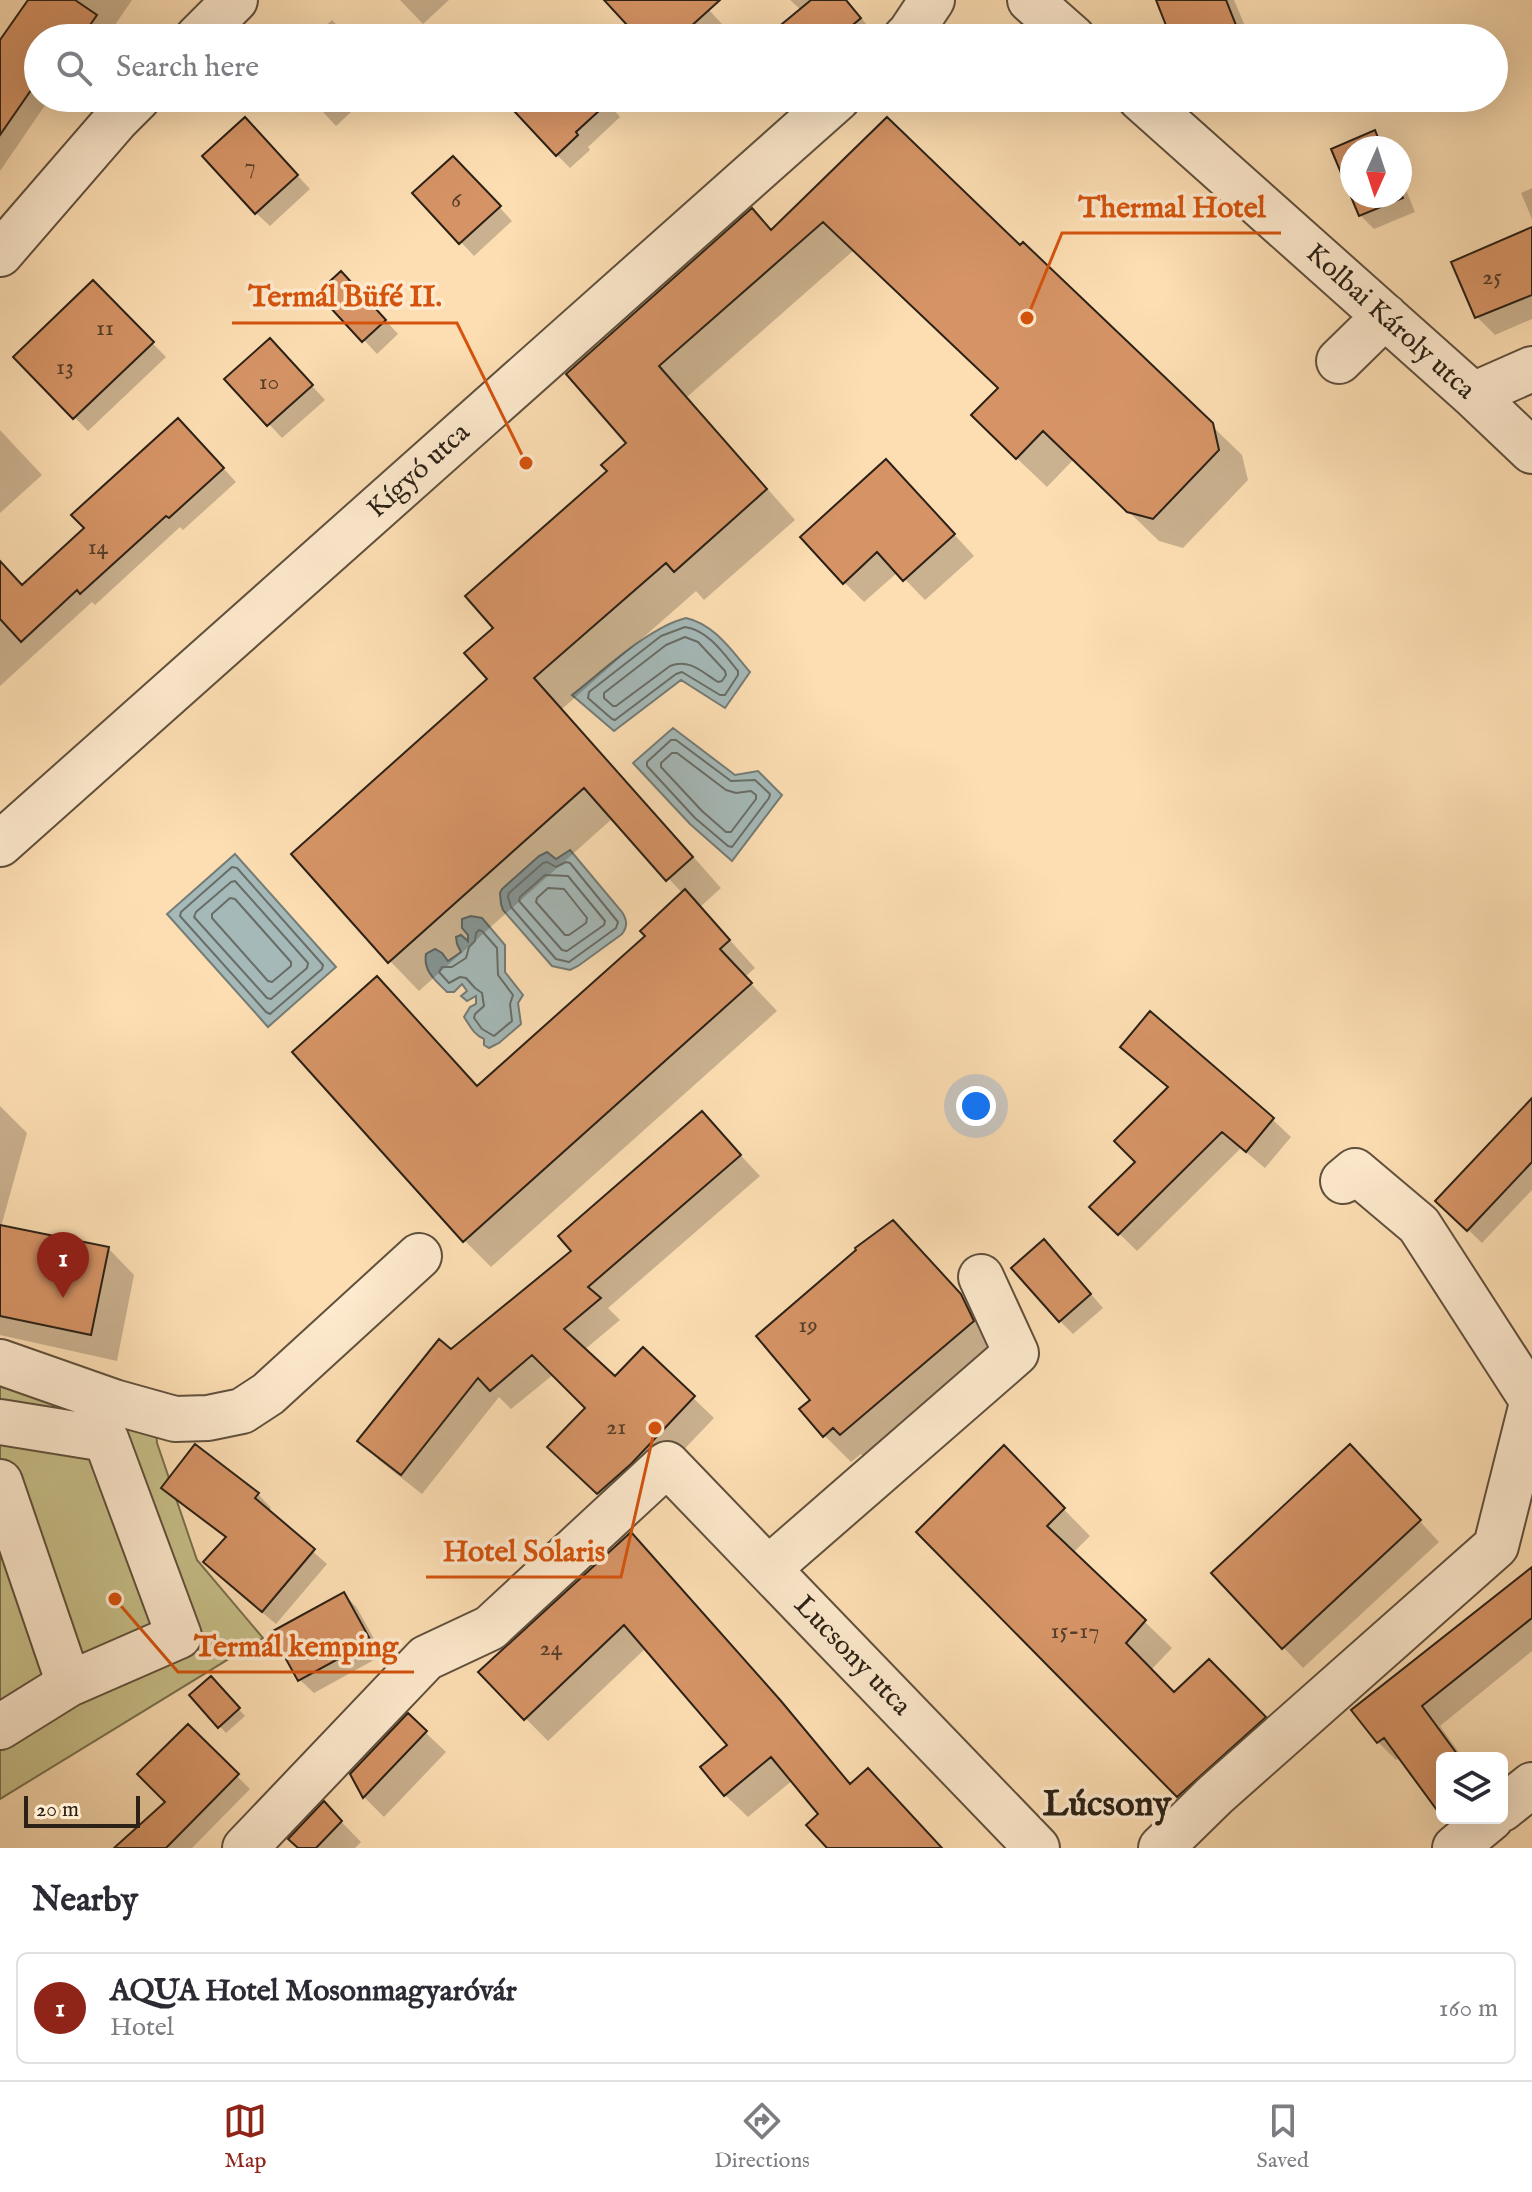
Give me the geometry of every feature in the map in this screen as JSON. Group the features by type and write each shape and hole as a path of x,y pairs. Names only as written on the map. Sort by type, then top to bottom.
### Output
{"street":[{"path":"211,24 235,0"},
{"path":"1030,0 1057,24"},
{"path":"0,254 124,112"},
{"name":"Kígyó utca","path":"0,844 822,112"},
{"name":"Kolbai Károly utca","path":"1156,112 1532,451"},
{"path":"1339,361 1385,316"},
{"path":"1473,395 1532,369"},
{"path":"1161,1848 1215,1795 1496,1546 1532,1402 1419,1225 1355,1171 1343,1181"},
{"path":"0,1362 114,1402 175,1419 208,1418 242,1411 268,1394 419,1256"},
{"path":"768,1569 1016,1353 981,1277"},
{"path":"0,1422 106,1439 179,1636 69,1684 0,1727"},
{"name":"Lucsony utca","path":"245,1848 426,1658 490,1628 667,1464 1037,1848"},
{"path":"0,1482 69,1684"},
{"path":"1508,1804 1532,1785"},
{"path":"1455,1848 1484,1824"}],"shaded area":[{"path":"0,1346 153,1394 157,1443 197,1560 263,1638 0,1799"}],"water":[{"path":"686,618 714,632 750,672 725,708 681,680 614,731 572,695 642,640"},
{"path":"673,728 735,775 758,771 782,795 732,861 690,824 633,763"},
{"path":"570,850 622,912 626,923 622,934 570,970 552,966 503,910 500,893 539,856 547,852 556,859"},
{"path":"235,854 336,967 268,1027 167,914"},
{"path":"471,916 482,918 505,945 505,972 523,995 518,1003 521,1024 489,1048 464,1017 476,1004 476,996 467,1001 461,996 467,991 462,984 454,992 447,992 426,965 426,954 435,949 448,961 461,952 456,937 461,935 468,941 462,919"}],"building":[{"path":"28,0 75,0 97,15 91,24 24,24 24,100 0,135 0,40"},
{"path":"604,0 720,0 693,24 626,24"},
{"path":"811,0 846,0 861,18 854,24 782,24"},
{"path":"1156,0 1226,0 1235,24 1165,24"},
{"path":"515,112 598,112 576,132 578,135 556,156"},
{"path":"245,117 298,175 255,214 202,156"},
{"path":"887,117 1213,423 1219,450 1153,519 1127,512 1043,431 1016,459 971,415 998,388 823,222 659,366 767,489 674,572 666,563 534,678 693,857 666,881 584,788 388,963 291,854 487,679 464,653 493,628 465,596 607,471 601,465 626,443 566,374 752,208 771,230"},
{"path":"1375,130 1377,136 1361,136"},
{"path":"1340,145 1340,171 1331,149"},
{"path":"453,156 501,206 459,244 412,193"},
{"path":"1356,208 1379,208 1359,216"},
{"path":"1532,227 1532,295 1475,318 1451,262"},
{"path":"341,271 386,320 362,342 317,293"},
{"path":"93,280 154,342 73,419 13,357"},
{"path":"270,338 313,385 267,426 224,379"},
{"path":"178,418 224,468 80,594 77,590 21,642 0,619 0,561 22,585 84,528 71,515"},
{"path":"886,459 955,534 903,581 877,552 843,584 800,537"},
{"path":"685,889 730,940 720,949 752,983 463,1242 292,1052 377,976 477,1086 645,936 640,931"},
{"path":"1150,1011 1274,1118 1246,1152 1222,1132 1118,1235 1089,1207 1135,1162 1114,1141 1168,1087 1120,1047"},
{"path":"1532,1098 1532,1162 1467,1231 1435,1201"},
{"path":"702,1111 741,1155 588,1287 601,1298 564,1329 615,1376 643,1347 695,1396 631,1464 597,1494 547,1447 585,1408 532,1355 490,1391 478,1378 401,1475 357,1441 439,1339 451,1349 571,1251 558,1236"},
{"path":"893,1220 961,1294 974,1321 840,1435 833,1428 823,1437 799,1409 810,1400 756,1336 855,1248"},
{"path":"0,1225 109,1247 91,1335 0,1316"},
{"path":"1044,1239 1091,1294 1059,1322 1011,1268"},
{"path":"195,1444 259,1493 255,1498 315,1549 262,1612 203,1562 226,1537 161,1488"},
{"path":"1350,1444 1421,1520 1282,1649 1211,1573"},
{"path":"1004,1445 1065,1508 1047,1526 1146,1620 1126,1643 1174,1692 1209,1659 1266,1717 1177,1797 916,1532"},
{"path":"631,1532 850,1784 868,1768 942,1848 827,1848 806,1825 818,1814 771,1757 724,1796 700,1767 727,1745 624,1625 524,1720 478,1672"},
{"path":"1532,1567 1532,1618 1422,1706 1456,1752 1436,1752 1436,1809 1384,1738 1377,1743 1351,1710"},
{"path":"344,1592 371,1641 298,1681 271,1632"},
{"path":"211,1676 240,1708 218,1728 189,1695"},
{"path":"408,1713 427,1731 363,1798 350,1774"},
{"path":"188,1724 239,1774 166,1848 114,1848 165,1802 137,1774"},
{"path":"324,1801 342,1821 316,1848 298,1848 288,1839"}],"place":[{"name":"Thermal Hotel","path":"1027,318"},
{"name":"Termál Büfé II.","path":"526,463"},
{"name":"AQUA Hotel Mosonmagyaróvár","path":"63,1298"},
{"name":"Hotel Solaris","path":"655,1428"},
{"name":"Termál kemping","path":"115,1599"}],"district":[{"name":"Lúcsony","path":"1107,1805"}]}
